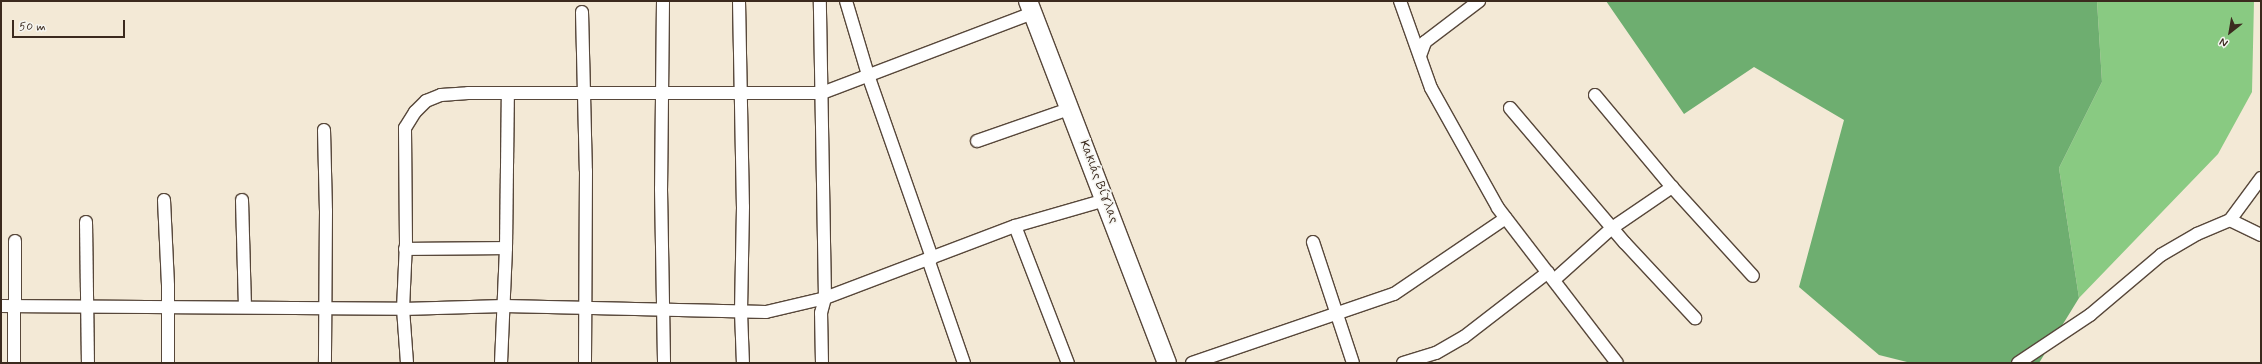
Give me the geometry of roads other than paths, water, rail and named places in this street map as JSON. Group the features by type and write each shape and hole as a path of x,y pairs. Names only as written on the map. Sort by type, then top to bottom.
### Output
{"street":[{"path":"663,1 661,189 664,363"},
{"path":"739,1 742,93 743,207 740,312 743,363"},
{"path":"820,1 825,298 821,313 822,363"},
{"path":"846,1 868,75 964,363"},
{"path":"1400,1 1435,95 1468,155 1506,218 1618,363"},
{"path":"1420,56 1425,42 1479,1"},
{"path":"407,363 403,309 405,249 405,128 415,112 426,101 441,95 508,93 822,93 1030,7"},
{"name":"Κακιάς Βίγλας","path":"1030,7 1167,363"},
{"path":"582,12 587,238 584,308 586,363"},
{"path":"501,363 506,248 508,93"},
{"path":"1595,95 1672,187 1753,276"},
{"path":"1510,108 1612,228 1694,318"},
{"path":"977,141 1070,109"},
{"path":"324,130 325,363"},
{"path":"2018,363 2090,315 2161,255 2197,234 2230,220 2261,178"},
{"path":"1403,363 1436,353 1464,337 1551,276 1612,228 1672,187"},
{"path":"164,200 168,307 168,363"},
{"path":"242,200 245,307"},
{"path":"1,306 325,307 403,309 504,306 766,312 825,298 1015,226 1105,200"},
{"path":"1192,363 1394,294 1506,218"},
{"path":"2230,220 2261,235"},
{"path":"86,222 88,363"},
{"path":"1015,226 1068,363"},
{"path":"14,363 13,306 15,241"},
{"path":"1313,242 1353,363"},
{"path":"405,249 506,248"}]}
